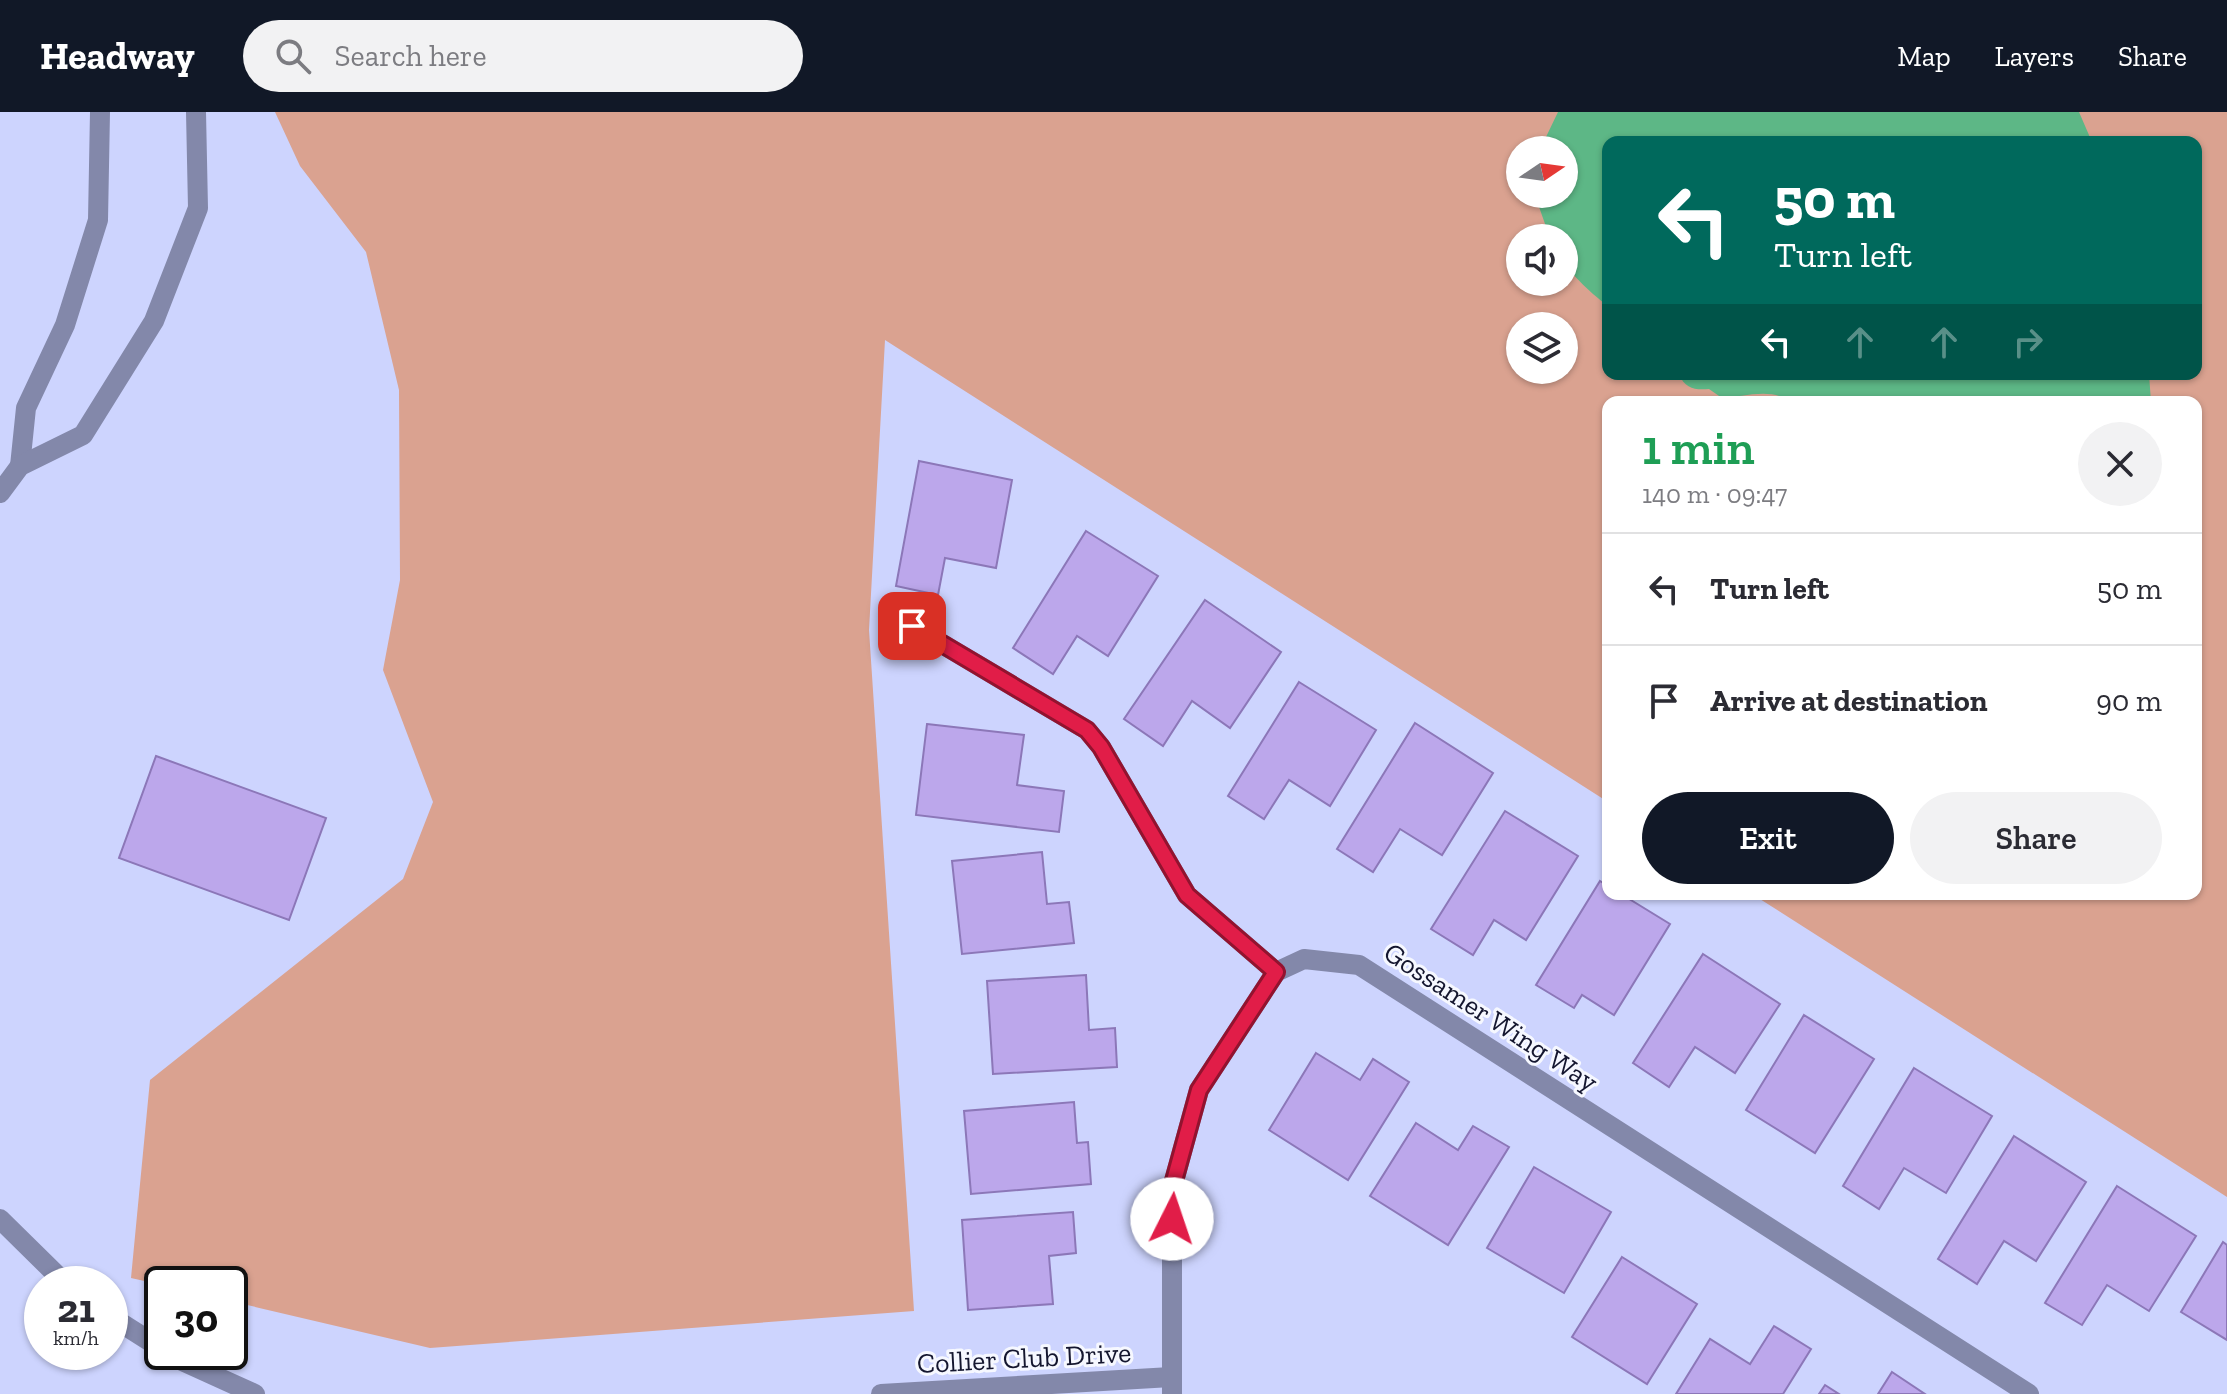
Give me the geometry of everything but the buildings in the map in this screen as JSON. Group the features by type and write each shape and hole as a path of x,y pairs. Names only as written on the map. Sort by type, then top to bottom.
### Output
{"street":[{"path":"20,466 26,408 65,325 98,220 100,112"},
{"path":"0,493 20,466 83,435 154,321 198,208 196,112"},
{"path":"912,626 1087,730 1101,747 1187,895 1276,972 1199,1090 1172,1188 1171,1385"},
{"name":"Gossamer Wing Way","path":"1276,972 1304,959 1359,965 2029,1394"},
{"path":"0,1219 48,1266"},
{"path":"202,1370 255,1394"},
{"name":"Collier Club Drive","path":"881,1394 1171,1385"}],"shaded area":[{"path":"275,112 2227,112 2227,1197 1761,900 2202,900 2202,396 1602,396 1602,798 885,340 869,630 914,1311 430,1348 248,1305 248,1266 144,1266 144,1281 131,1278 150,1080 403,879 433,802 383,670 400,580 399,390 366,252 300,166"},
{"path":"1558,112 2079,112 2089,136 1602,136 1602,301 1578,279 1578,224 1545,224 1539,208 1578,208 1578,136 1546,136"},
{"path":"1682,380 2149,380 2151,396 1719,396 1709,389 1687,386"}],"route":[{"path":"912,626 1087,730 1101,747 1187,895 1276,972 1199,1090 1172,1188 1172,1219"}]}
